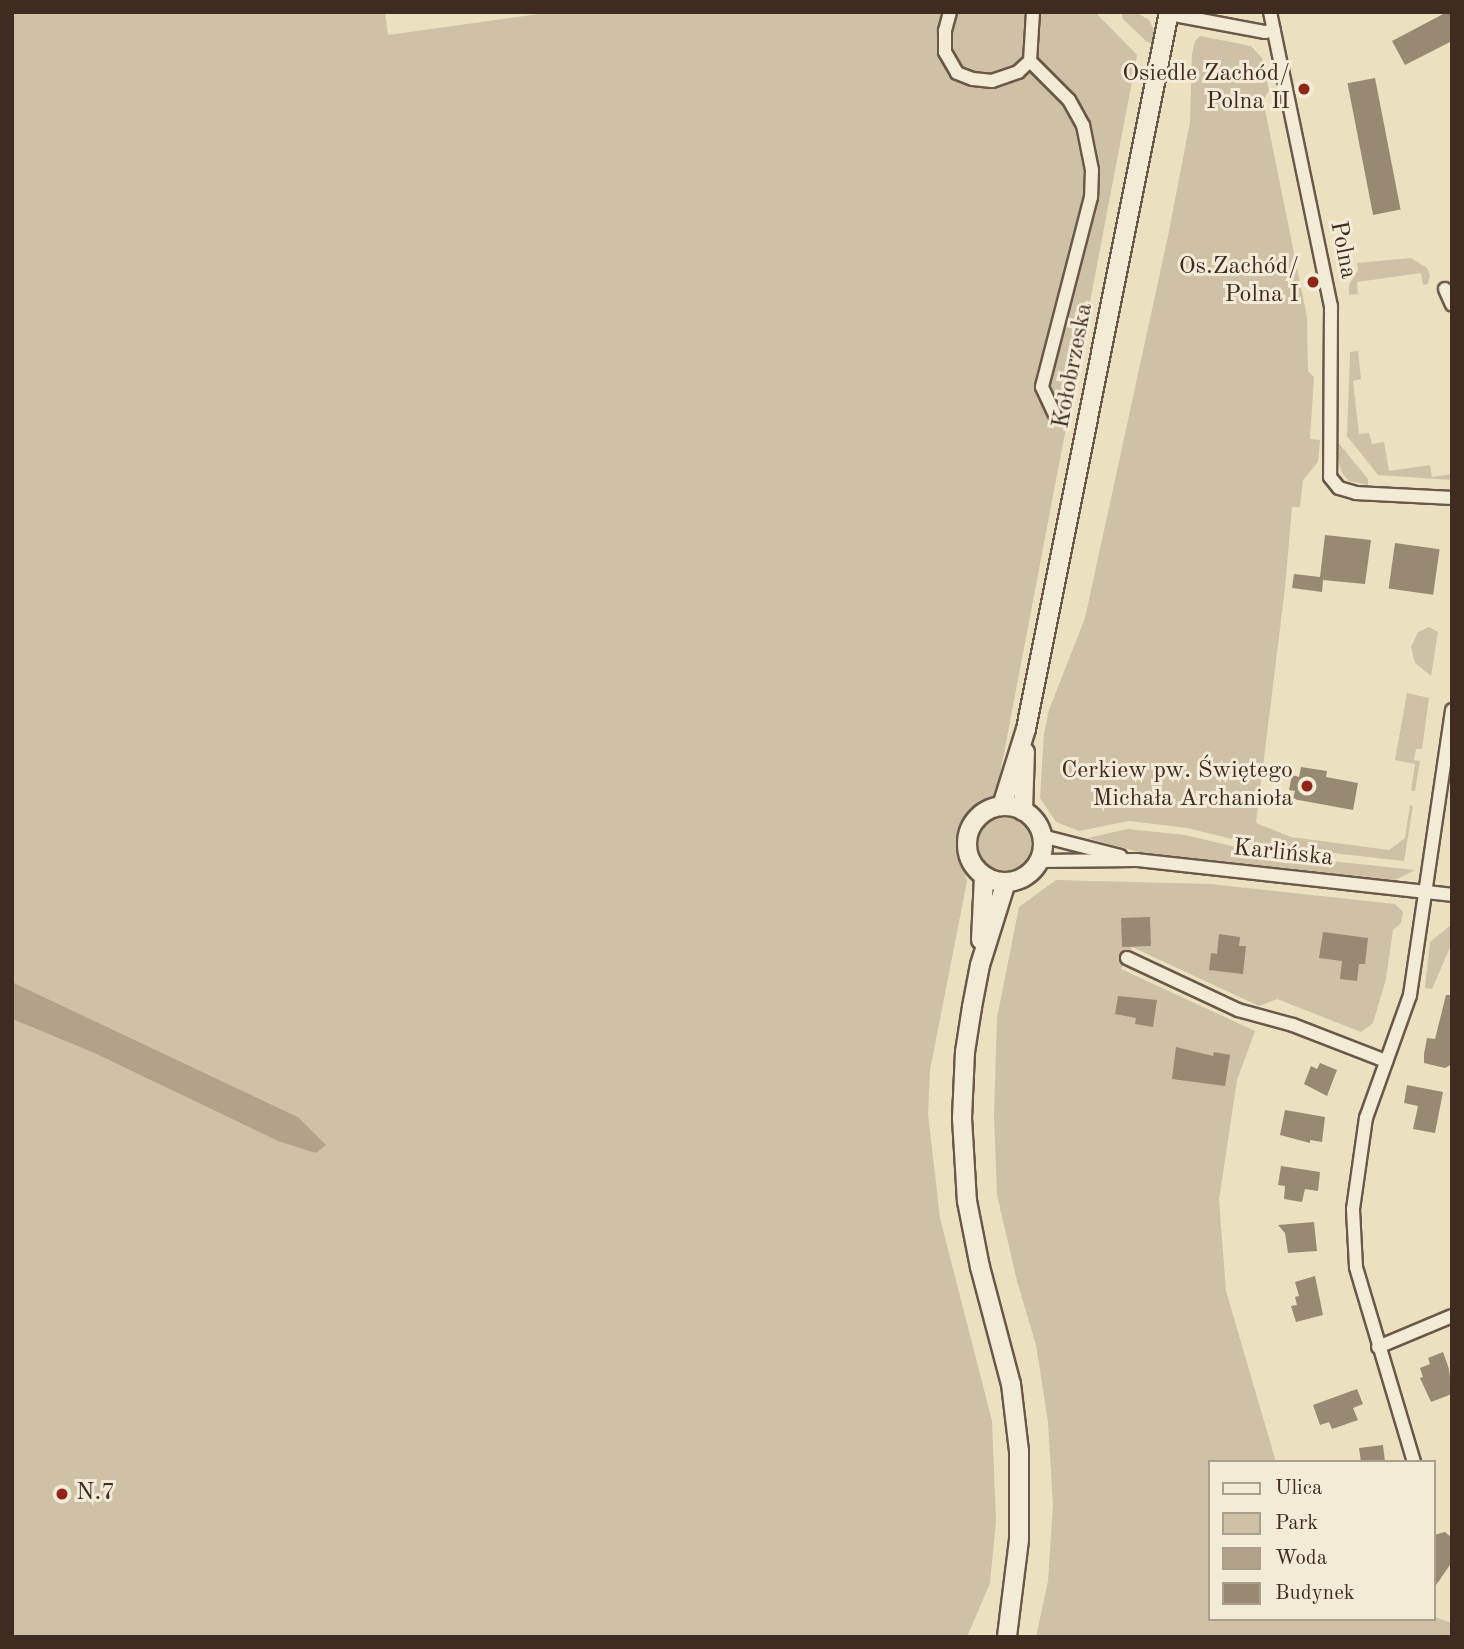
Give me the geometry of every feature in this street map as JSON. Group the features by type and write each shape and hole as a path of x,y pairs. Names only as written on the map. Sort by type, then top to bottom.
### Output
{"main road":[{"name":"Kołobrzeska","path":"1002,806 1026,729 1169,13"},
{"name":"Kołobrzeska","path":"1023,811 1026,729"},
{"path":"1002,806 1023,811 1035,821 1042,836 1039,861 1022,878 1006,882 985,877 976,870 967,851 970,830 982,814 1002,806"},
{"path":"985,877 980,965 965,1052 963,1159 974,1242 1005,1358 1020,1451 1020,1540 1007,1637"},
{"path":"980,965 1006,882"}],"street":[{"path":"950,12 945,31 945,52 957,73 992,81 1018,72 1030,61 1033,12"},
{"name":"Polna","path":"1270,12 1331,306 1333,366 1328,466 1332,482 1356,493 1452,498"},
{"path":"1169,13 1265,32 1274,30"},
{"path":"1030,61 1054,82 1083,125 1092,170 1091,197 1042,387 1054,413"},
{"path":"1445,289 1452,305"},
{"path":"1413,1460 1356,1267 1353,1209 1366,1118 1410,995 1452,710"},
{"name":"Karlińska","path":"1042,836 1137,860"},
{"name":"Karlińska","path":"1039,861 1137,860 1452,895"},
{"path":"1127,958 1238,1010 1293,1026 1386,1061"},
{"path":"1378,1347 1452,1316"}],"green space":[{"path":"12,12 385,12 388,35 554,12 1095,12 1137,55 996,795 983,801 966,817 957,839 957,850 967,881 930,1070 928,1114 940,1218 992,1421 996,1521 990,1583 967,1637 12,1637 12,1019 92,1052 278,1141 298,1117 12,982"},
{"path":"1121,12 1136,12 1149,20 1155,32 1155,43 1147,42 1123,19"},
{"path":"1200,36 1251,46 1262,58 1269,91 1263,100 1307,317 1308,371 1314,377 1310,439 1320,440 1318,462 1303,480 1300,507 1292,507 1285,588 1256,823 1291,837 1389,850 1405,838 1410,805 1413,806 1404,861 1253,844 1187,828 1129,821 1079,831 1056,822 1040,798 1044,734 1049,710 1085,618 1168,236 1190,122 1192,54 1195,41"},
{"path":"1411,258 1427,268 1430,275 1428,284 1423,285 1421,273 1357,282 1358,294 1349,295 1349,285 1358,270 1357,263"},
{"path":"1358,351 1361,379 1353,381 1359,434 1369,433 1372,444 1384,442 1389,471 1430,465 1432,477 1452,474 1452,480 1378,475 1347,436 1350,352"},
{"path":"1337,441 1368,479 1368,485 1349,481 1342,473 1337,457"},
{"path":"1429,627 1438,632 1431,676 1415,663 1411,647 1418,632"},
{"path":"1407,693 1429,698 1422,749 1416,749 1414,760 1420,761 1415,791 1411,791 1415,764 1395,760"},
{"path":"1005,817 1024,825 1032,844 1024,863 1005,871 986,863 978,844 986,825"},
{"path":"1128,829 1185,835 1266,854 1415,870 1395,880 1139,852 1087,838"},
{"path":"1056,880 1211,884 1395,904 1403,912 1401,923 1393,930 1386,979 1373,1023 1361,1032 1277,999 1259,1006 1132,947 1121,969 1255,1031 1237,1080 1219,1200 1226,1291 1275,1460 1208,1460 1208,1621 1436,1621 1436,1618 1452,1623 1452,1637 1036,1637 1048,1581 1053,1505 1048,1422 1036,1345 1017,1281 997,1195 994,1116 997,1018 1019,907"},
{"path":"1452,924 1452,943 1432,989 1425,988 1430,942"}],"water":[{"path":"12,982 298,1117 326,1145 316,1153 278,1141 92,1052 12,1019"}],"building":[{"path":"1447,12 1452,12 1452,41 1405,65 1392,41"},
{"path":"1375,78 1401,210 1373,215 1348,83"},
{"path":"1325,535 1371,540 1365,584 1323,580 1322,592 1292,588 1294,574 1320,577"},
{"path":"1395,543 1440,549 1433,595 1389,589"},
{"path":"1301,767 1327,771 1326,777 1358,783 1353,810 1293,799 1295,791 1289,790 1292,775 1299,777"},
{"path":"1150,917 1151,946 1122,947 1121,918"},
{"path":"1323,932 1368,938 1365,964 1359,964 1357,981 1340,979 1342,961 1319,958"},
{"path":"1219,934 1240,937 1239,946 1246,946 1243,974 1209,970 1211,953 1217,954"},
{"path":"1446,995 1452,995 1452,1064 1445,1068 1424,1063 1424,1054 1427,1038 1435,1039"},
{"path":"1118,996 1157,1000 1153,1027 1135,1024 1136,1018 1115,1014"},
{"path":"1176,1047 1213,1056 1214,1052 1230,1055 1225,1086 1172,1079"},
{"path":"1320,1063 1337,1070 1327,1096 1304,1084 1311,1066 1317,1069"},
{"path":"1407,1085 1443,1092 1435,1133 1413,1129 1418,1106 1404,1103"},
{"path":"1285,1110 1325,1117 1322,1142 1310,1140 1310,1143 1280,1135"},
{"path":"1281,1166 1320,1172 1318,1191 1305,1189 1302,1202 1284,1199 1285,1186 1278,1185"},
{"path":"1314,1222 1317,1251 1288,1253 1285,1233 1278,1225"},
{"path":"1315,1276 1323,1315 1296,1322 1291,1306 1297,1305 1295,1297 1299,1296 1295,1282"},
{"path":"1443,1352 1449,1369 1452,1394 1431,1402 1420,1378 1423,1377 1420,1368 1430,1364 1428,1358"},
{"path":"1357,1389 1363,1404 1353,1408 1358,1420 1332,1429 1329,1422 1320,1425 1313,1405"},
{"path":"1383,1445 1385,1460 1361,1460 1359,1448"},
{"path":"1445,1532 1452,1538 1452,1562 1436,1585 1436,1534"}],"place":[{"name":"Osiedle Zachód/ Polna II","path":"1304,89"},
{"name":"Os.Zachód/ Polna I","path":"1313,282"},
{"name":"Cerkiew pw. Świętego Michała Archanioła","path":"1307,786"},
{"name":"N.7","path":"62,1494"}]}
